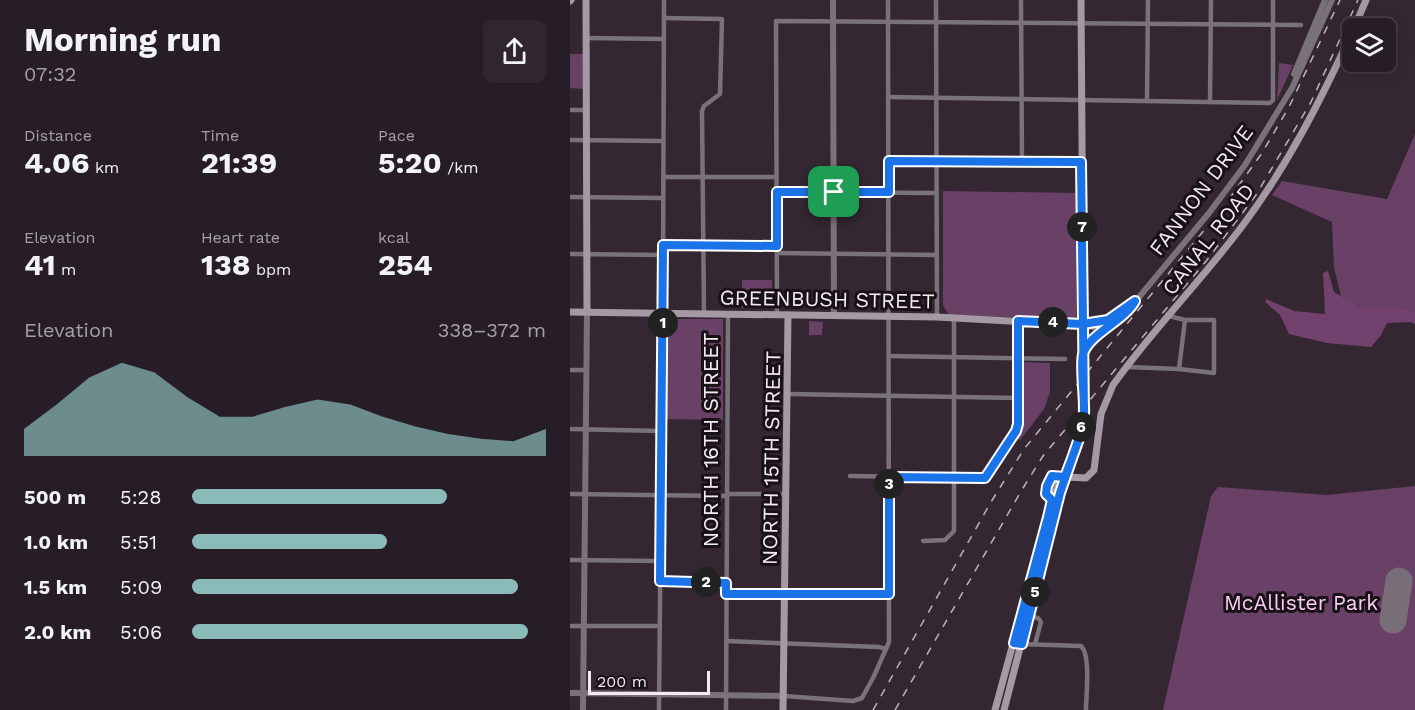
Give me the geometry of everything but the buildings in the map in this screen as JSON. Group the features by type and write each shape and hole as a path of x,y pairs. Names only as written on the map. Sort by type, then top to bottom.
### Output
{"main road":[{"path":"1004,710 1065,477 1084,416 1081,0"},
{"name":"CANAL ROAD","path":"1358,18 1366,0"},
{"path":"586,3 587,312"},
{"name":"CANAL ROAD","path":"1065,477 1086,478 1094,470 1099,424 1104,403 1113,385 1244,224 1277,176 1315,111 1342,53"},
{"name":"GREENBUSH STREET","path":"570,312 937,317 1083,324"},
{"name":"NORTH 15TH STREET","path":"783,710 789,315"},
{"path":"1083,354 1095,338 1116,321"},
{"path":"996,710 1052,500 1059,483 1065,477"}],"street":[{"path":"659,710 664,0"},
{"path":"833,0 834,316"},
{"path":"570,693 784,696 857,700 864,695 886,650 889,642 888,0"},
{"path":"936,0 937,317"},
{"path":"1021,0 1022,161"},
{"path":"1147,101 1148,0"},
{"path":"1210,102 1211,0"},
{"path":"888,97 1270,103 1273,100 1273,0"},
{"name":"FANNON DRIVE","path":"1287,95 1325,0"},
{"name":"FANNON DRIVE","path":"1116,321 1125,314 1245,165 1287,95 1332,0"},
{"name":"NORTH 16TH STREET","path":"664,18 722,19 720,94 702,109 704,314"},
{"path":"777,315 776,21 1301,25"},
{"path":"587,38 664,39"},
{"path":"570,110 587,110"},
{"path":"570,140 663,141"},
{"path":"889,161 1081,162"},
{"path":"663,177 776,177"},
{"path":"777,192 936,193"},
{"path":"570,197 663,198"},
{"path":"663,245 777,246"},
{"path":"777,253 937,255"},
{"path":"570,254 663,255"},
{"name":"FANNON DRIVE","path":"1083,324 1108,320 1135,301"},
{"path":"584,710 587,312"},
{"name":"NORTH 16TH STREET","path":"726,710 728,314"},
{"path":"1127,367 1214,373 1214,320 1185,320 1169,316"},
{"path":"923,541 945,540 954,531 954,319"},
{"path":"1179,369 1185,320"},
{"path":"850,476 985,478 1016,431 1018,424 1018,321"},
{"path":"1083,324 1094,327 1116,321"},
{"path":"889,356 1065,359"},
{"path":"570,370 587,370"},
{"path":"788,394 1018,398"},
{"path":"570,429 661,431"},
{"path":"570,494 787,494"},
{"path":"570,560 660,561"},
{"path":"660,581 726,583"},
{"path":"726,594 889,594"},
{"path":"1029,616 1038,618 1041,622 1035,644"},
{"path":"570,626 658,626"},
{"path":"726,641 879,647 886,650"},
{"path":"1014,643 1084,648 1087,658 1086,710"}],"green space":[{"path":"570,54 583,54 583,89 570,88"},
{"path":"1279,63 1293,65 1277,100"},
{"path":"1415,134 1415,312 1404,309 1364,309 1341,296 1334,267 1332,222 1272,195 1282,181 1387,199"},
{"path":"943,191 1076,193 1076,318 948,314 943,305"},
{"path":"742,280 772,280 772,308 742,308"},
{"path":"668,319 723,319 723,420 666,419"},
{"path":"809,321 823,322 822,335 809,335"},
{"path":"1023,362 1050,363 1050,392 1044,409 1020,440 1016,437 1021,428"},
{"name":"McAllister Park","path":"1415,486 1415,710 1163,710 1211,496 1218,487 1327,495"}],"shaded area":[{"path":"1328,271 1334,292 1364,309 1404,309 1415,312 1415,324 1411,322 1387,323 1371,347 1327,343 1289,334 1280,315 1265,302 1266,299 1294,311 1325,314 1323,273"}],"runway":[{"path":"1393,620 1399,581"}],"railway":[{"path":"873,710 991,502 1024,449 1224,206 1262,153 1289,107 1340,0"},
{"path":"895,710 1043,456 1207,260 1256,195 1311,102 1358,0"}],"route":[{"path":"834,192 777,192 777,246 663,245 660,581 726,583 726,594 889,594 889,477 985,478 1002,454 1018,424 1018,321 1083,324 1083,354 1083,364 1084,416 1078,441 1060,493 1022,644 1014,643 1052,500 1046,494 1047,486 1052,476 1065,477 1084,416 1083,354 1089,344 1125,314 1135,301 1108,320 1083,324 1081,162 889,161 889,192 834,192"}]}
